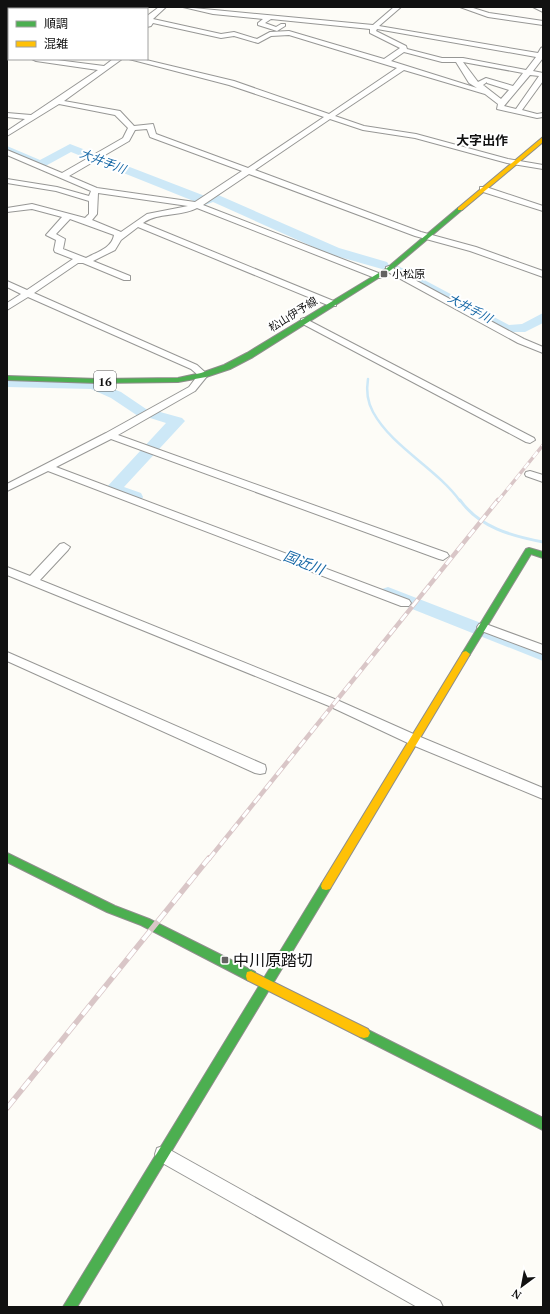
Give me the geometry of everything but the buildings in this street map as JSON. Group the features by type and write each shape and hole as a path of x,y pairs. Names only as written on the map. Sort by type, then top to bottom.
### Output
{"street":[{"path":"149,21 163,7"},
{"path":"186,7 198,13 242,10 302,20 375,27 450,40 542,53 515,89 502,103 500,108 537,116 543,115"},
{"path":"398,7 375,27 372,32 404,49 442,60 460,58 543,75 518,111"},
{"path":"463,7 488,15 543,23"},
{"path":"536,7 543,10"},
{"path":"271,16 260,24 277,29 292,18"},
{"path":"296,25 302,20"},
{"path":"149,21 187,25 220,36 234,34 258,41 270,34 277,36 287,33 300,38 305,37 475,90 486,92"},
{"path":"385,62 404,49 418,34"},
{"path":"450,40 454,46"},
{"path":"460,58 472,81 502,103"},
{"path":"47,60 80,66 106,68"},
{"path":"80,66 87,60"},
{"path":"7,134 58,102 117,60"},
{"path":"137,60 231,83 363,128 416,136 516,162 543,167"},
{"path":"7,306 76,261 84,260 112,248 118,238 150,216 182,211 197,205 404,68"},
{"path":"478,85 486,80 515,89"},
{"path":"58,102 117,113 132,128"},
{"path":"7,114 34,118"},
{"path":"132,128 150,126 153,136 428,236 543,274"},
{"path":"63,176 126,139 132,128"},
{"name":"松山伊予線","path":"7,378 98,381 178,380 203,375 227,367 250,355 389,269 542,141"},
{"path":"7,152 95,190 197,205 378,276"},
{"path":"7,181 57,189 93,200"},
{"path":"87,221 93,214 95,190"},
{"path":"483,190 543,209"},
{"path":"7,210 32,206 87,221 115,232 118,234 118,238"},
{"path":"68,216 50,235 61,239 58,250 127,278"},
{"path":"137,224 333,304"},
{"path":"389,269 521,341 543,350"},
{"path":"7,284 194,366 203,375 196,385 110,435 10,483"},
{"path":"304,321 530,440"},
{"path":"178,380 185,388 183,393"},
{"path":"110,435 443,556"},
{"path":"46,467 405,603"},
{"path":"530,474 543,479"},
{"path":"32,581 64,547"},
{"path":"70,1307 529,551 543,555"},
{"path":"7,570 333,703 414,740 543,794"},
{"path":"483,627 543,650"},
{"path":"7,656 260,769"},
{"path":"7,857 111,910 145,922 543,1124"},
{"path":"163,1154 434,1307"}],"waterway":[{"name":"大井手川","path":"7,150 40,165 70,148 202,199"},
{"name":"大井手川","path":"205,201 212,197 334,251 382,265"},
{"name":"大井手川","path":"398,270 507,329 525,328 543,317"},
{"path":"368,379 367,392 369,404 381,425 403,447 439,478 460,501"},
{"name":"国近川","path":"7,383 93,385 116,395 143,413"},
{"name":"国近川","path":"151,448 177,421 153,415"},
{"name":"国近川","path":"135,497 113,489 148,451"},
{"path":"460,500 476,517 486,524 519,537 543,542"},
{"name":"国近川","path":"388,593 543,654"}],"railway":[{"path":"498,501 543,445"},
{"path":"209,859 498,500"},
{"path":"7,1108 209,858"}],"traffic: fast":[{"path":"7,378 98,381 178,380 203,375 227,367 250,355 389,269 460,209"},
{"path":"466,654 529,551 543,555"},
{"path":"7,857 111,909 145,922 251,976"},
{"path":"70,1307 326,886"},
{"path":"364,1033 543,1124"}],"traffic: slow":[{"path":"460,209 543,139"},
{"path":"326,886 466,654"},
{"path":"251,976 364,1033"}],"place":[{"name":"小松原","path":"384,274"},
{"name":"中川原踏切","path":"225,960"}],"district":[{"name":"大字出作","path":"482,140"}]}
